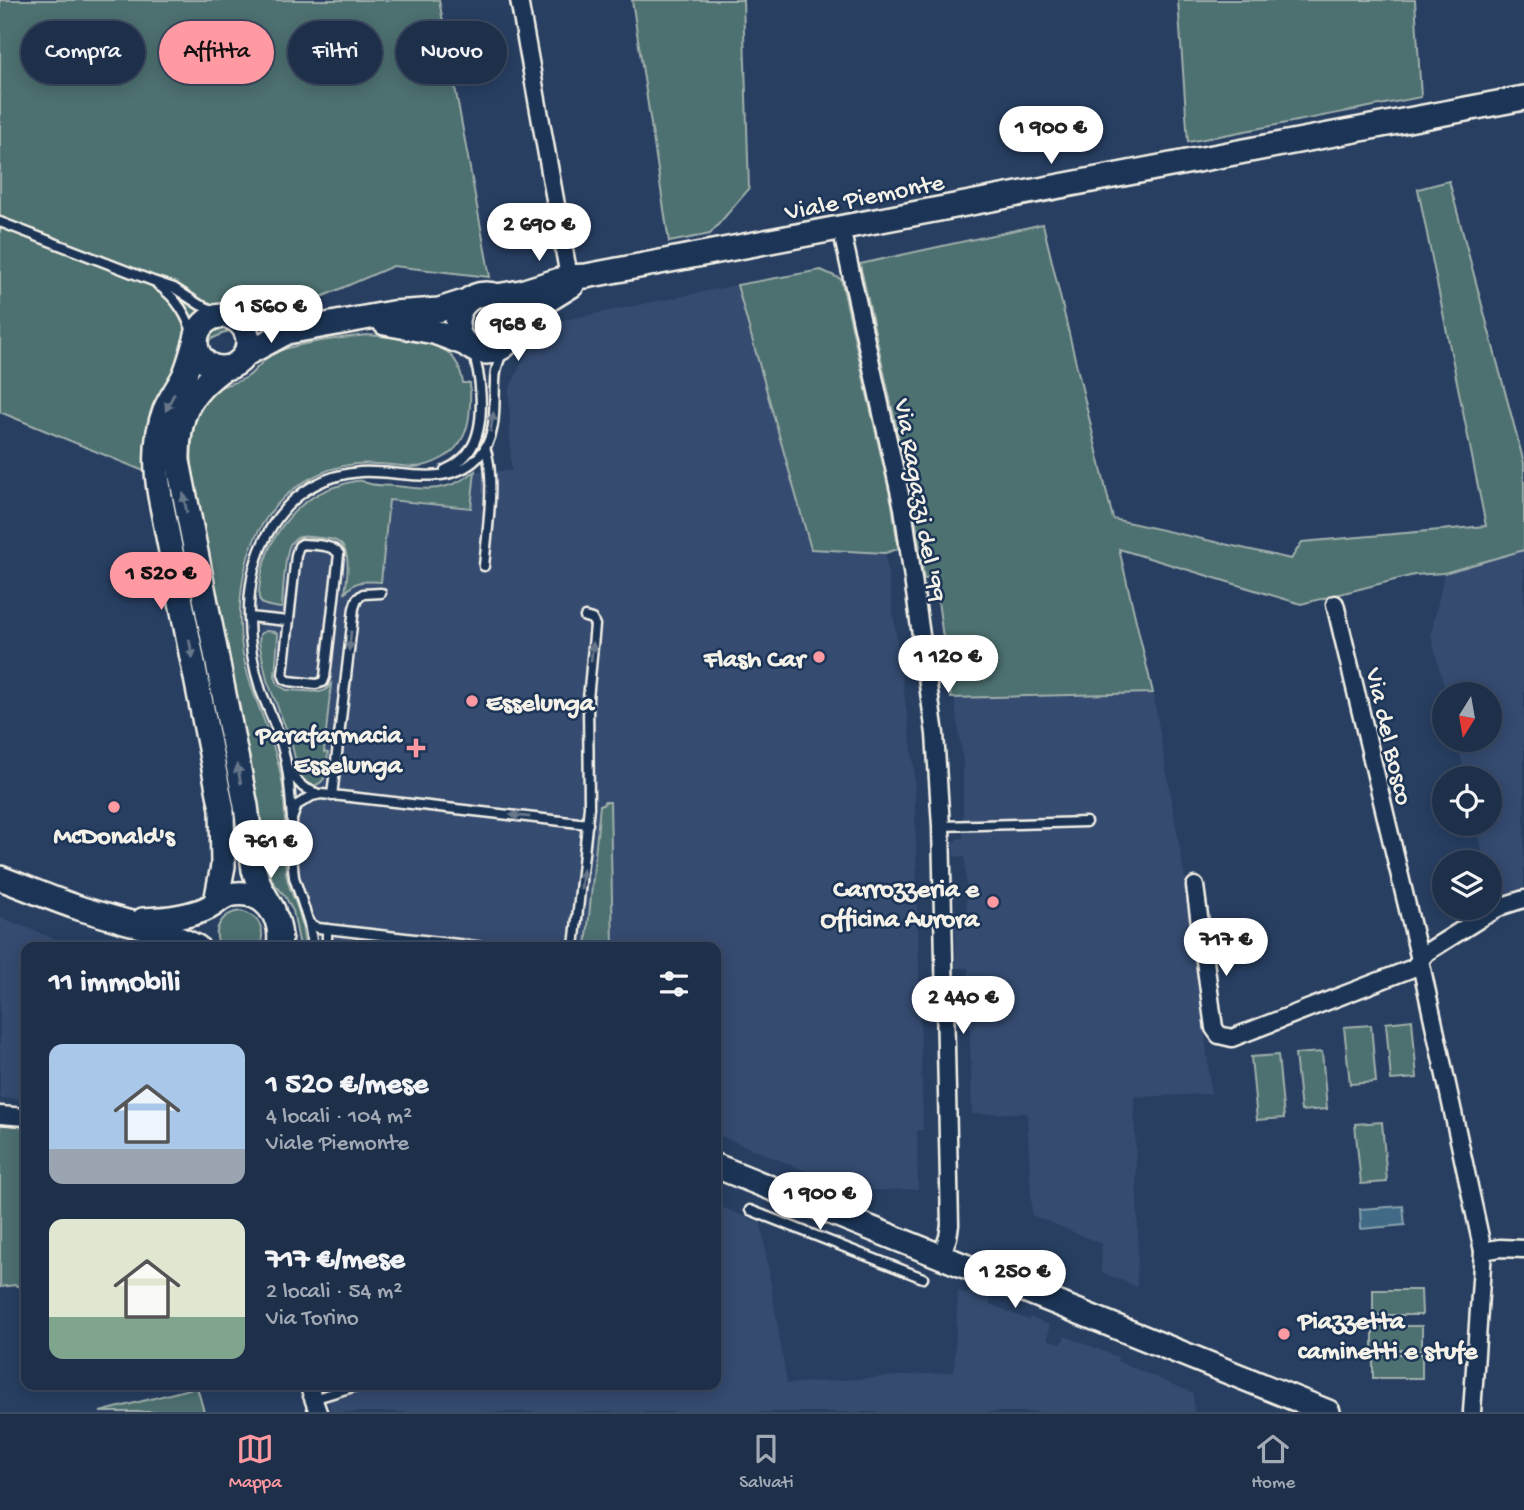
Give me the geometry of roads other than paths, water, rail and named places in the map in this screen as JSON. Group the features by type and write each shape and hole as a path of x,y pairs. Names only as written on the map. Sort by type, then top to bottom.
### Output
{"street":[{"path":"519,0 578,277"},
{"name":"Viale Piemonte","path":"497,296 578,277 1524,98"},
{"name":"Via Ragazzi del '99","path":"841,228 904,508 935,734 941,826 950,1225 941,1257"},
{"name":"Viale Piemonte","path":"509,338 538,306 578,277"},
{"path":"196,340 196,347 204,360 209,365 224,368 236,365 246,354 287,332 392,313 439,310 481,295 497,296 504,300 514,314 509,338 497,350 489,352 480,352 434,332 361,319"},
{"path":"467,301 457,321 458,330 469,346"},
{"path":"199,942 200,925 213,904 223,866 222,809 160,496 156,463 158,439 169,401 185,374 200,327 205,321 218,315 256,327 287,332"},
{"path":"233,318 248,334 246,354"},
{"path":"224,368 196,392 186,409 179,437 178,468 246,806 253,864 260,887 279,923 281,942"},
{"name":"Via del Bosco","path":"1335,604 1420,960 1483,1251 1472,1412"},
{"path":"0,878 72,905 188,942"},
{"path":"1195,886 1214,1028 1222,1037 1232,1038 1413,968 1427,952 1492,911 1524,899"},
{"path":"125,920 173,918 213,904 227,896 240,894 264,901 273,911"},
{"path":"0,1115 21,1117"},
{"path":"721,1168 1328,1412"},
{"path":"1483,1251 1500,1248 1524,1249"}],"lane":[{"path":"0,222 174,288 200,305 233,318"},
{"path":"153,281 179,304 196,340"},
{"path":"312,942 294,877 289,771 277,729 256,675 250,639 252,574 260,548 274,523 296,498 335,477 355,473 445,474 459,470 478,457 490,437 496,370 509,338"},
{"path":"428,475 446,470 462,459 476,439 480,408 479,374 469,346"},
{"path":"484,566 490,463 485,448"},
{"path":"305,544 335,549 339,556 322,683 289,681 284,677 288,621 299,546 305,544"},
{"path":"332,796 354,608 357,599 363,594 381,593"},
{"path":"249,617 288,621"},
{"path":"575,942 590,782 588,699 595,625 592,619 585,617"},
{"path":"289,771 303,787 332,796 588,824"},
{"path":"292,819 298,805 321,794"},
{"path":"941,826 1086,822"},
{"path":"309,923 327,929 440,942"},
{"path":"327,929 327,942"},
{"path":"750,1210 923,1278"},
{"path":"313,1398 339,1390"}],"place":[{"name":"Flash Car","path":"819,657"},
{"name":"Esselunga","path":"472,701"},
{"name":"Parafarmacia Esselunga","path":"416,748"},
{"name":"McDonald's","path":"114,807"},
{"name":"Carrozzeria e Officina Aurora","path":"993,902"},
{"name":"Piazzetta caminetti e stufe","path":"1284,1334"}]}
